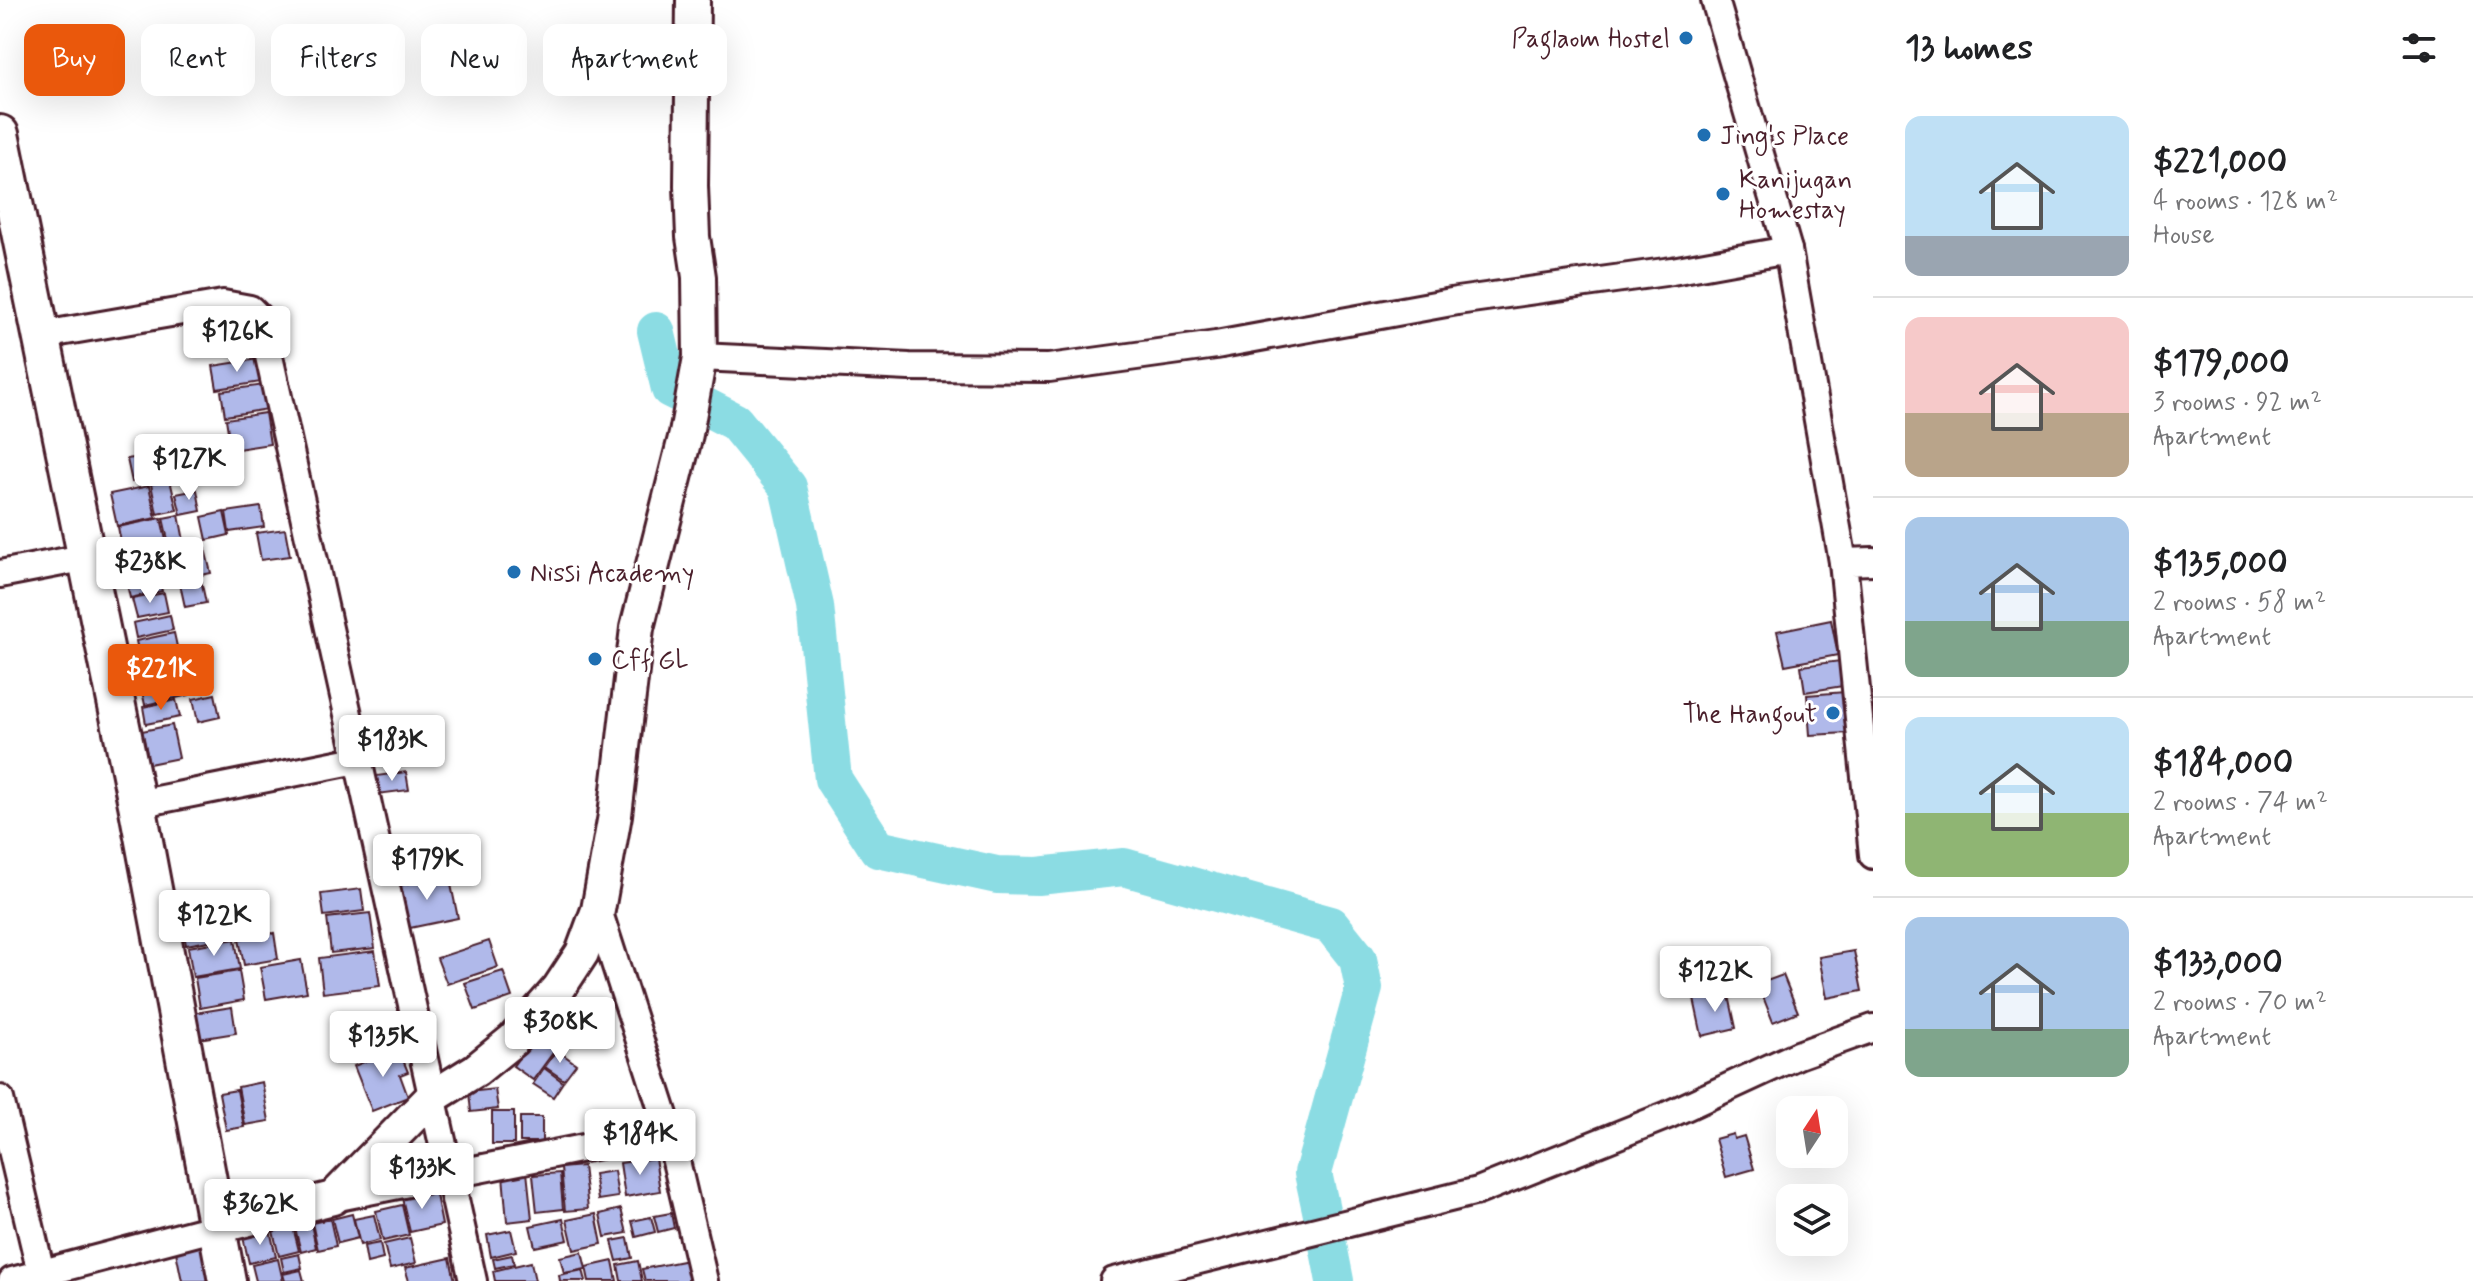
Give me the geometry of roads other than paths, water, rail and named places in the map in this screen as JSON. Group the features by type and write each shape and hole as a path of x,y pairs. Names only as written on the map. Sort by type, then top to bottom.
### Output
{"main road":[{"path":"0,134 11,241 43,335 137,804 227,1281"}],"street":[{"path":"333,1198 431,1098 476,1070 527,1026 559,988 582,953 598,910 615,815 637,628 686,434 700,357 701,315 691,186 693,0"},
{"path":"1715,0 1788,250 1843,562 1873,855"},
{"path":"700,357 932,367 1049,368 1216,345 1457,301 1672,271 1788,250"},
{"path":"43,335 223,304 250,309 261,320 473,1281"},
{"path":"0,574 88,557"},
{"path":"1843,562 1873,561"},
{"path":"137,804 357,760"},
{"path":"598,910 669,1131 704,1281"},
{"path":"1114,1281 1478,1191 1668,1115 1798,1055 1873,1028"},
{"path":"0,1099 42,1277"},
{"path":"12,1281 42,1277 217,1227 333,1198 669,1131"}],"waterway":[{"path":"656,331 670,389 686,397"},
{"path":"706,407 735,422 788,487 815,606 833,779 878,849 997,875 1038,876 1124,867 1331,925 1358,959 1364,988 1313,1173 1323,1219"},
{"path":"1327,1240 1335,1281"}],"place":[{"name":"Paglaom Hostel","path":"1686,38"},
{"name":"Jing's Place","path":"1704,135"},
{"name":"Kanijugan Homestay","path":"1723,194"},
{"name":"Nissi Academy","path":"514,572"},
{"name":"Cff GL","path":"595,659"},
{"name":"The Hangout","path":"1833,713"}]}
